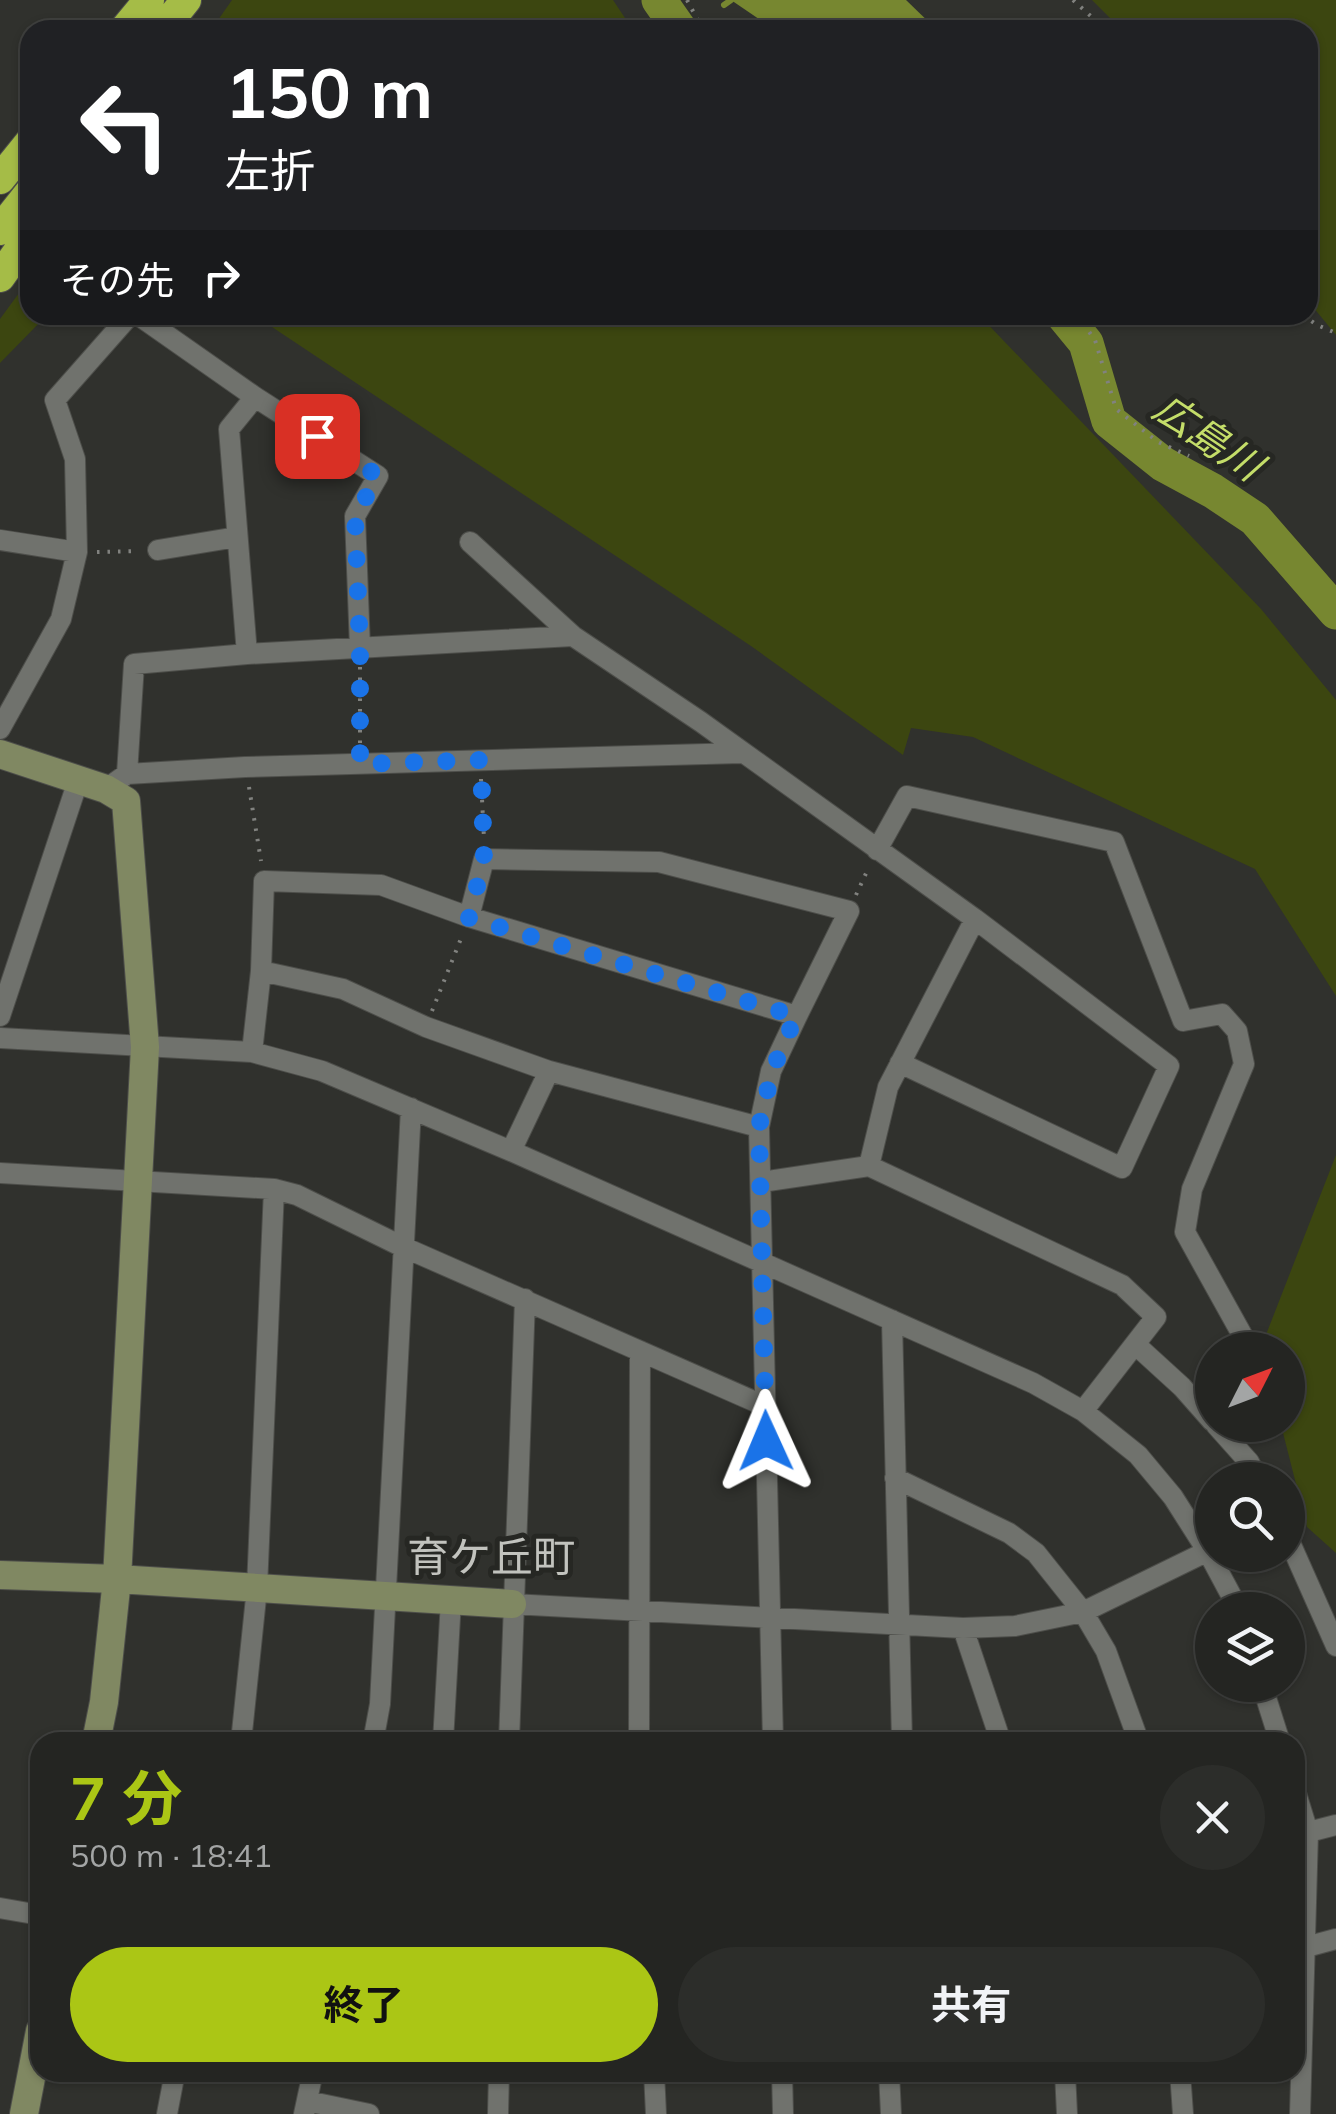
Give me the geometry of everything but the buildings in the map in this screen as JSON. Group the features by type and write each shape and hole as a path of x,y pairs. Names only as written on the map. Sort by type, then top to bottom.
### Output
{"highway":[{"path":"132,20 149,0"},
{"path":"170,20 186,0"},
{"path":"0,179 20,154"},
{"path":"0,230 20,205"},
{"path":"0,277 20,250"}],"street":[{"path":"0,729 61,619 77,552 75,459 55,400 121,325"},
{"path":"152,325 378,476 355,516 360,648"},
{"path":"247,654 229,429 255,397"},
{"path":"158,550 238,537"},
{"path":"0,540 77,552"},
{"path":"470,542 573,636 975,918 1170,1066 1122,1168 900,1063"},
{"path":"98,1732 118,1579 144,1047 126,801 116,781 134,664 573,636"},
{"path":"0,754 78,782 245,767 741,753"},
{"path":"0,1016 78,782"},
{"path":"878,850 907,796 1114,842 1184,1020 1222,1014 1237,1031 1244,1064 1192,1189 1186,1232 1241,1332"},
{"path":"469,918 484,859 659,862 849,911 772,1071 759,1127 773,1732"},
{"path":"252,1052 261,971 264,881 381,884 469,918 796,1016"},
{"path":"869,1166 888,1087 975,918"},
{"path":"261,971 344,989 426,1027 549,1070 759,1127"},
{"path":"0,1038 252,1052 322,1072 411,1108 1033,1384 1082,1411 1138,1455 1195,1530"},
{"path":"511,1150 549,1070"},
{"path":"375,1732 380,1704 411,1108"},
{"path":"761,1182 869,1166 1122,1285 1156,1317 1082,1411"},
{"path":"0,1173 274,1190 297,1195 401,1246 765,1406"},
{"path":"242,1732 258,1588 274,1190"},
{"path":"508,1732 525,1299"},
{"path":"892,1320 902,1732"},
{"path":"1136,1346 1195,1402"},
{"path":"640,1351 640,1732"},
{"path":"1231,1442 1248,1462"},
{"path":"895,1478 1036,1553 1083,1612 1106,1652 1135,1732"},
{"path":"0,1575 963,1628 1015,1626 1083,1612 1195,1558"},
{"path":"1303,1572 1336,1646"},
{"path":"444,1732 451,1600"},
{"path":"963,1628 998,1732"},
{"path":"1267,1702 1277,1732"},
{"path":"1305,1833 1336,1825"},
{"path":"0,1908 30,1914"},
{"path":"1305,1919 1305,1975"},
{"path":"1306,1947 1336,1939"},
{"path":"24,2114 30,2082"},
{"path":"167,2114 173,2082"},
{"path":"310,2082 305,2108 368,2114"},
{"path":"498,2082 498,2114"},
{"path":"654,2082 656,2114"},
{"path":"782,2082 783,2114"},
{"path":"890,2082 890,2114"},
{"path":"1065,2082 1067,2114"},
{"path":"1181,2082 1183,2114"},
{"path":"1300,2114 1301,2082"}],"path":[{"path":"1073,0 1094,20"},
{"path":"1085,325 1096,340 1116,409 1158,442 1189,456"},
{"path":"77,552 158,550"},
{"path":"360,648 360,764"},
{"path":"481,760 484,859"},
{"path":"245,767 264,881"},
{"path":"849,911 878,850"},
{"path":"426,1027 469,918"}],"shaded area":[{"path":"232,0 613,0 626,20 218,20"},
{"path":"731,0 906,0 927,20 760,20"},
{"path":"1092,0 1336,0 1336,335 1318,313 1318,20 1112,20"},
{"path":"20,292 20,325 37,325 0,363 0,319"},
{"path":"269,325 989,325 1261,609 1336,700 1336,996 1255,869 973,737 911,728 903,755 751,646"},
{"path":"1336,1155 1336,1553 1307,1527 1305,1462 1290,1462 1285,1442 1305,1442 1305,1332 1267,1332"}],"waterway":[{"name":"広島川","path":"659,0 673,20"},
{"path":"724,5 731,0"},
{"name":"広島川","path":"1071,325 1086,343 1109,421 1163,464 1255,519 1336,612"}],"district":[{"name":"育ケ丘町","path":"491,1557"}],"route":[{"path":"317,436 378,476 355,516 360,764 481,760 484,859 469,918 796,1016 772,1071 759,1127 766,1441"}]}
